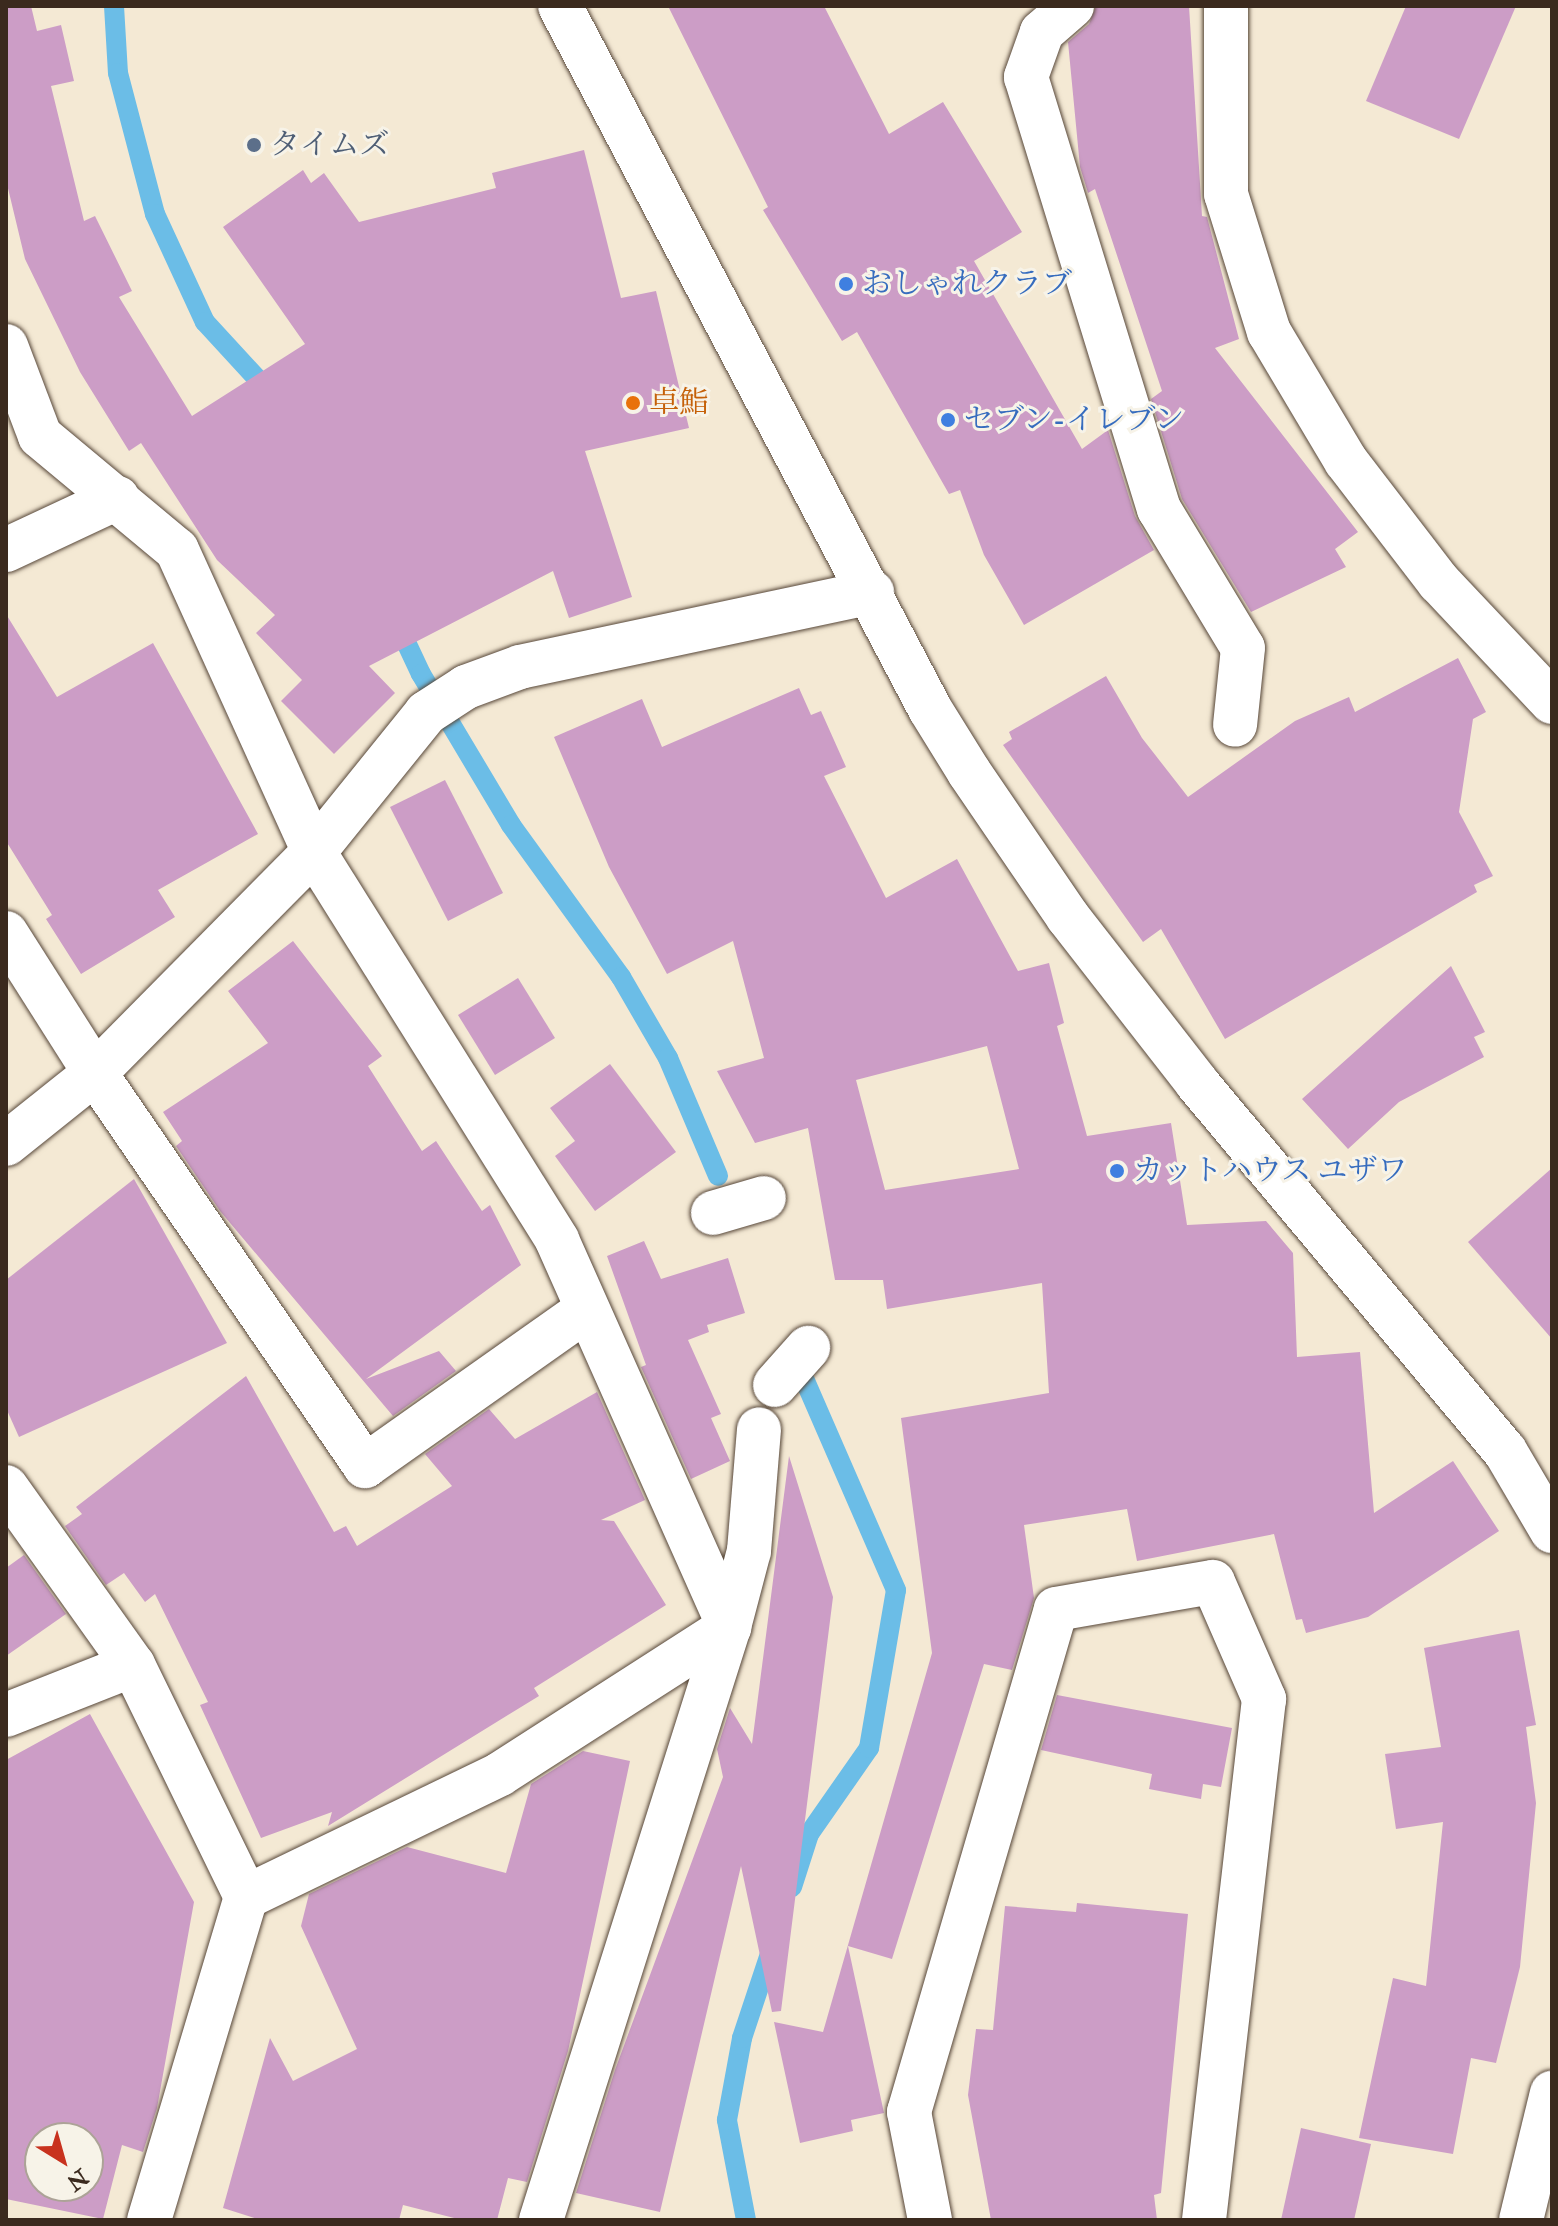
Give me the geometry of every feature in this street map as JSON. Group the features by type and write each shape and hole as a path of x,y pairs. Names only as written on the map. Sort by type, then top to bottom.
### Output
{"street":[{"path":"560,6 872,592 930,709 1068,917 1207,1095 1505,1451 1552,1531"},
{"path":"1072,6 1042,32 1026,77 1159,509 1243,648 1235,725"},
{"path":"1226,6 1226,194 1269,332 1355,473 1439,582 1552,702"},
{"path":"6,346 40,436 177,550 314,852 557,1240 585,1311 729,1627"},
{"path":"6,550 117,498"},
{"path":"6,1144 95,1073 314,852 426,713 466,687 520,667 872,592"},
{"path":"6,933 95,1073 365,1466 585,1311"},
{"path":"713,1213 764,1198"},
{"path":"775,1385 808,1348"},
{"path":"541,2220 729,1627 749,1551 759,1429"},
{"path":"6,1487 133,1665 246,1897 149,2220"},
{"path":"930,2220 909,2112 1056,1609 1213,1582 1264,1699 1204,2220"},
{"path":"246,1897 500,1774 729,1627"},
{"path":"6,1715 133,1665"},
{"path":"1521,2220 1552,2093"}],"building":[{"path":"6,6 31,6 37,31 61,25 74,81 51,86 84,221 95,216 132,291 119,297 192,416 305,344 223,227 303,170 311,183 324,173 359,222 496,188 492,173 584,150 621,298 656,291 689,428 585,451 632,597 569,618 553,571 369,666 395,693 334,754 281,701 302,680 256,633 275,615 217,560 141,443 129,451 80,372 25,259 6,180"},
{"path":"668,6 824,6 889,134 943,102 1022,232 974,261 1082,449 1108,430 1135,516 1154,550 1024,625 984,555 960,490 949,494 857,332 842,341 763,210 768,207"},
{"path":"1096,6 1189,6 1202,216 1207,217 1239,339 1215,348 1358,532 1335,549 1346,567 1251,612 1182,499 1151,399 1162,391 1095,189 1088,193 1080,167 1068,42 1089,24"},
{"path":"1406,6 1516,6 1459,139 1366,101"},
{"path":"6,614 57,697 153,643 258,834 158,890 175,917 81,974 46,919 52,915 6,841"},
{"path":"1458,658 1486,712 1473,719 1459,812 1493,876 1474,885 1477,892 1225,1039 1161,929 1143,942 1003,745 1012,739 1009,732 1106,676 1142,738 1188,797 1295,721 1349,697 1355,712"},
{"path":"799,688 811,715 821,711 846,767 824,776 886,898 957,859 1018,971 1049,963 1064,1023 1057,1026 1087,1136 1171,1123 1187,1225 1266,1221 1293,1253 1297,1357 1360,1352 1374,1513 1453,1461 1499,1531 1368,1617 1306,1633 1302,1619 1296,1620 1274,1534 1137,1561 1127,1509 1024,1525 1034,1598 1012,1670 984,1664 892,1959 848,1946 884,2113 851,2120 853,2131 800,2143 774,2022 823,2032 932,1653 901,1418 1049,1393 1042,1283 887,1309 883,1280 835,1280 808,1128 755,1143 717,1071 764,1058 733,941 667,974 609,867 554,737 642,699 662,747","holes":["987,1046 1019,1169 885,1190 856,1080"]},
{"path":"445,780 503,893 448,921 390,807"},
{"path":"293,941 382,1056 368,1066 422,1151 436,1141 482,1211 490,1205 521,1265 366,1379 439,1351 456,1371 393,1416 220,1211 176,1146 182,1141 163,1112 268,1043 228,991"},
{"path":"1451,966 1485,1032 1474,1037 1484,1057 1399,1102 1348,1149 1302,1099"},
{"path":"518,978 555,1038 495,1075 458,1015"},
{"path":"610,1064 676,1152 595,1211 555,1156 575,1141 550,1108"},
{"path":"1552,1168 1552,1339 1468,1242"},
{"path":"134,1179 227,1343 19,1437 6,1408 6,1280"},
{"path":"644,1241 661,1279 728,1258 745,1313 707,1325 709,1332 688,1340 721,1414 711,1418 730,1461 691,1479 641,1367 646,1365 607,1256"},
{"path":"246,1376 334,1532 346,1526 357,1546 452,1486 425,1454 489,1409 515,1439 597,1392 645,1500 601,1520 614,1521 666,1605 534,1688 539,1696 328,1826 332,1812 261,1838 200,1705 208,1702 155,1594 145,1602 124,1573 106,1585 65,1526 82,1514 76,1507"},
{"path":"789,1456 833,1597 781,2011 772,2012 741,1866 660,2212 576,2193 615,2070 723,1777 717,1749 730,1708 752,1744"},
{"path":"24,1555 66,1614 6,1656 6,1568"},
{"path":"1519,1630 1536,1725 1526,1727 1536,1803 1520,1967 1496,2063 1471,2058 1453,2154 1359,2138 1393,1978 1426,1986 1443,1822 1396,1829 1385,1754 1441,1747 1424,1648"},
{"path":"1057,1695 1232,1728 1221,1787 1203,1784 1201,1799 1149,1789 1152,1774 1041,1750"},
{"path":"90,1714 194,1902 157,2108 143,2152 122,2145 103,2219 6,2199 6,1760"},
{"path":"583,1751 630,1761 568,2051 527,2182 508,2178 497,2220 462,2220 403,2205 399,2220 261,2220 223,2208 270,2038 293,2081 357,2049 301,1926 309,1894 407,1847 506,1873 531,1784"},
{"path":"1077,1903 1188,1914 1161,2193 1154,2195 1157,2220 991,2220 968,2095 976,2029 993,2030 1005,1906 1076,1912"},
{"path":"1301,2128 1371,2144 1354,2220 1281,2220"}],"waterway":[{"path":"114,6 118,73 155,214 205,322 273,396"},
{"path":"397,623 421,674 511,825 621,977 668,1058 718,1176"},
{"path":"792,1887 809,1834 869,1748 896,1590 804,1378"},
{"path":"746,2220 727,2120 742,2038 772,1948"}],"place":[{"name":"タイムズ","path":"254,145"},
{"name":"おしゃれクラブ","path":"846,284"},
{"name":"卓鮨","path":"633,403"},
{"name":"セブン-イレブン","path":"948,420"},
{"name":"カットハウス ユザワ","path":"1117,1171"}]}
